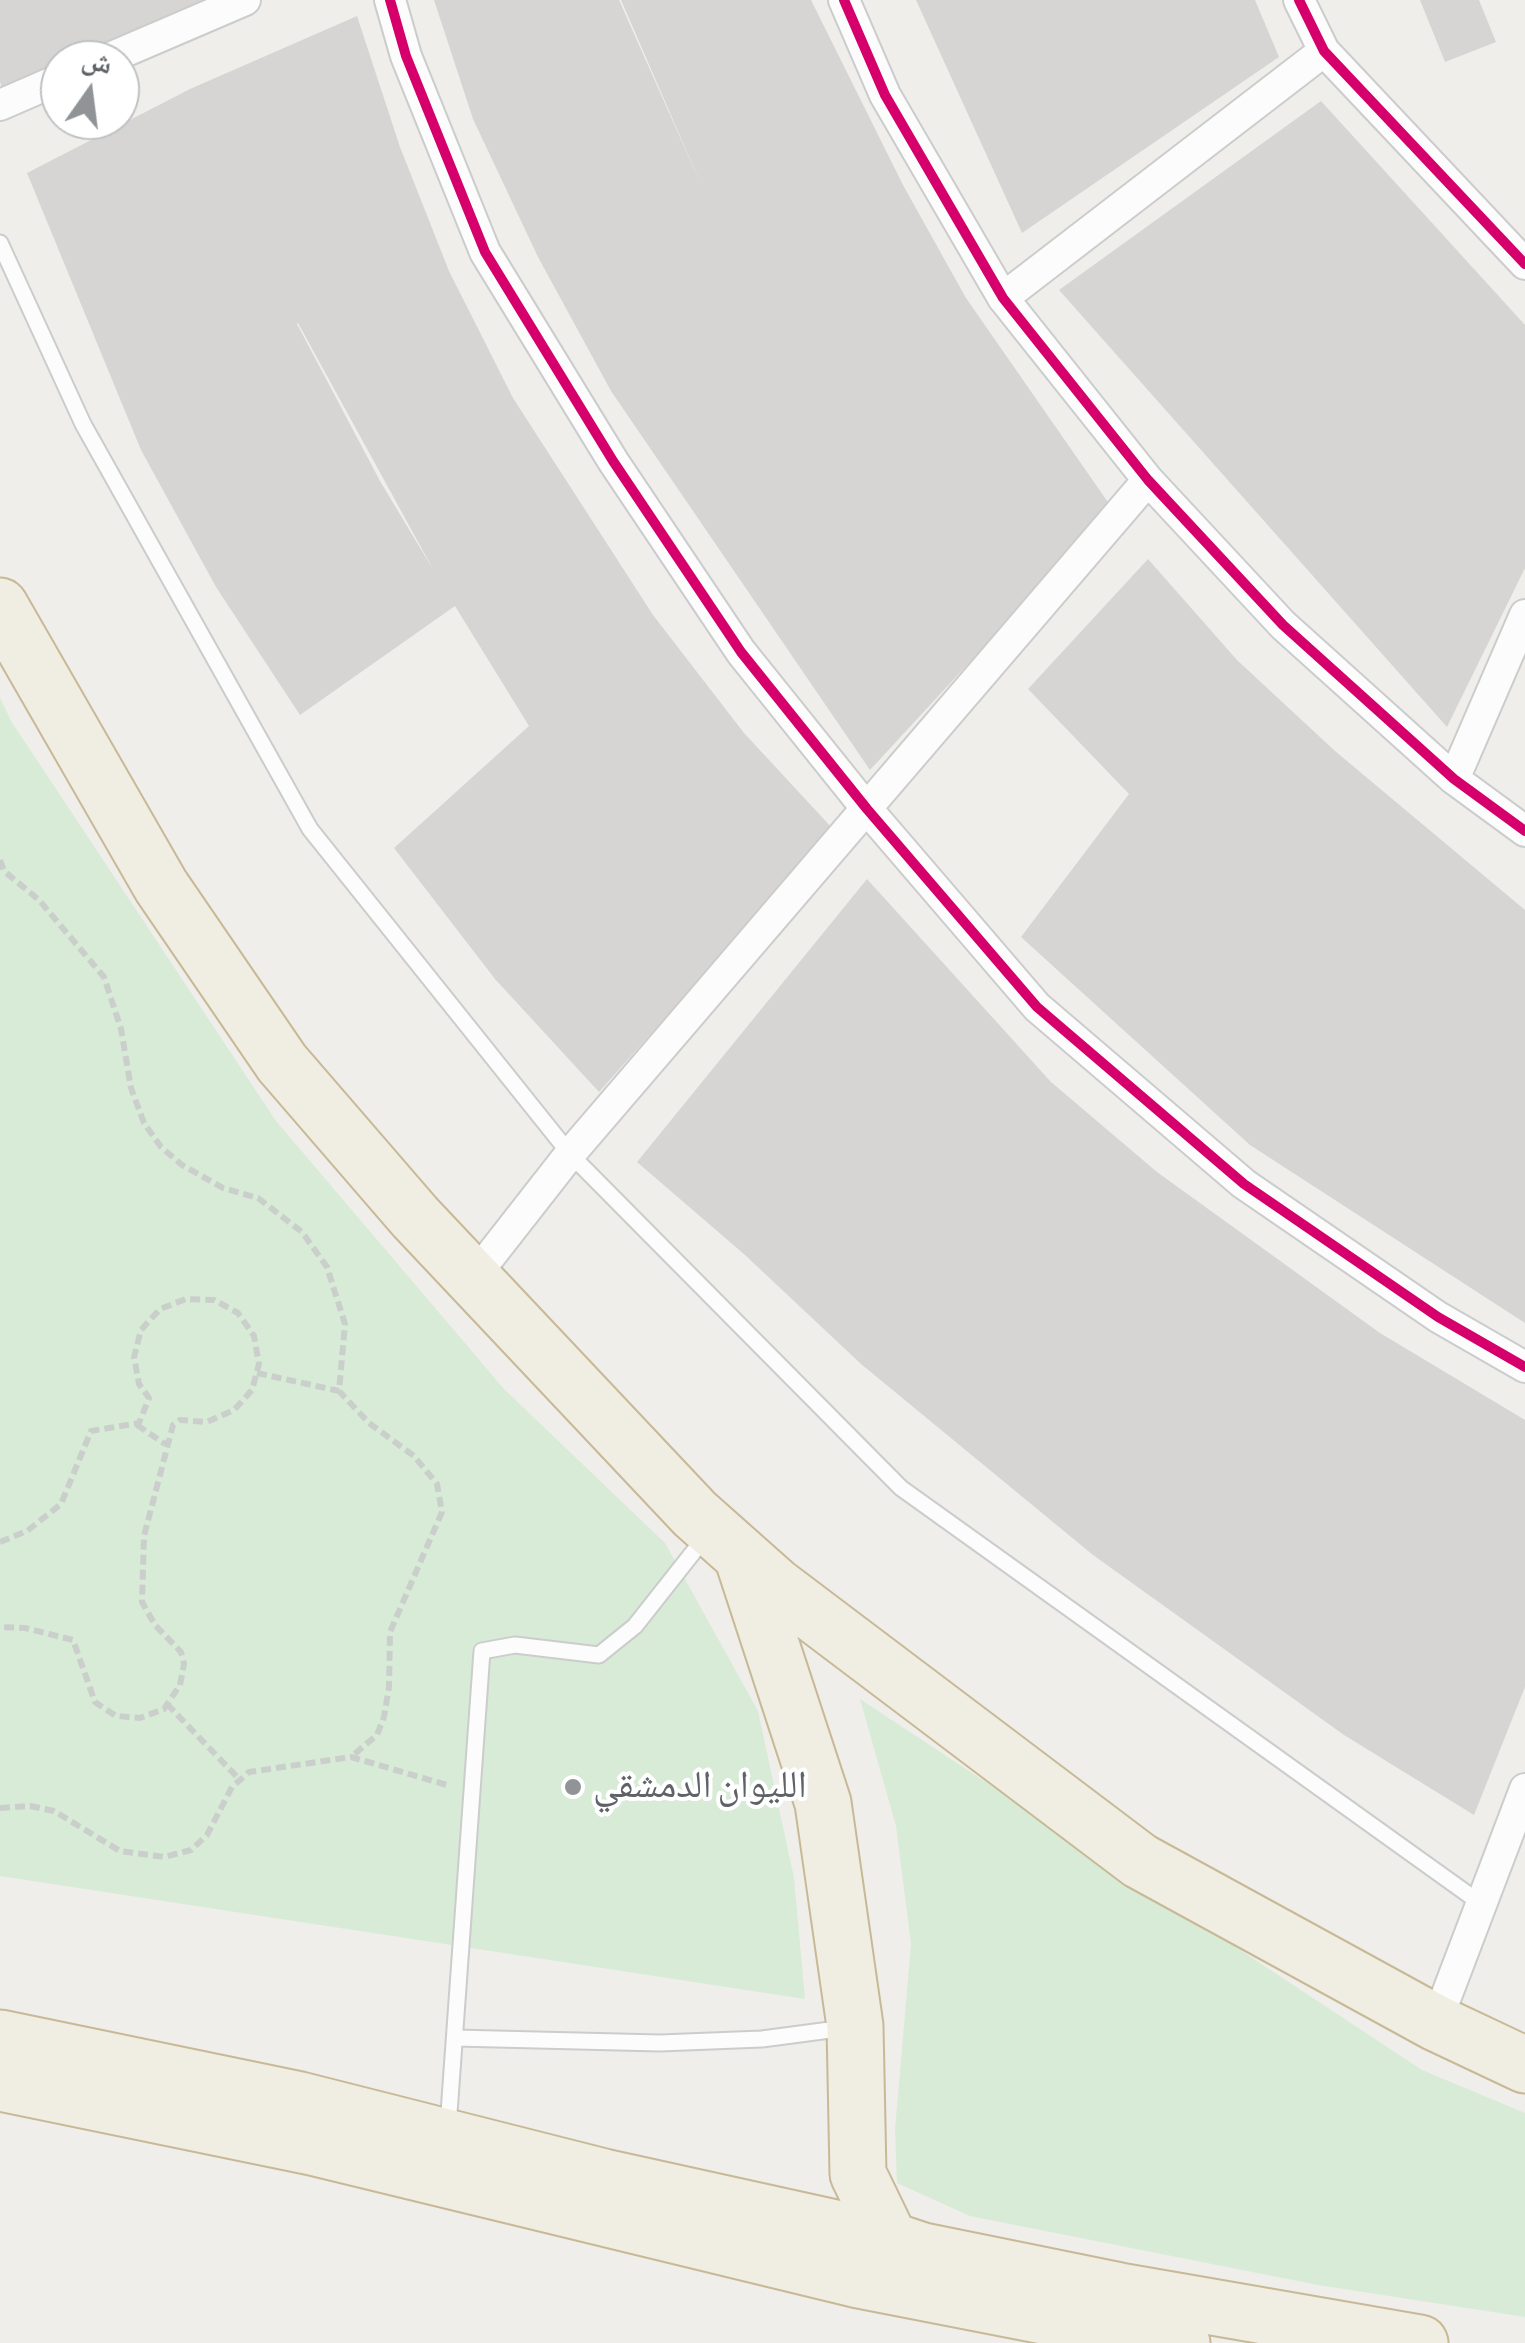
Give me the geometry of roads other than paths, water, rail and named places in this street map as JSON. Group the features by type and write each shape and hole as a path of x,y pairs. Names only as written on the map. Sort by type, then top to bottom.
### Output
{"highway":[{"path":"0,606 160,886 271,1047 473,1278 727,1542 967,1734 1140,1861 1436,2022 1525,2065"},
{"path":"727,1542 823,1804 855,2026 858,2174 890,2240"},
{"path":"0,2038 300,2100 604,2178 890,2240 924,2251 1120,2291 1420,2343"},
{"path":"0,2083 312,2147 842,2276 1182,2343"}],"street":[{"path":"140,45 245,0"},
{"path":"390,0 406,56 485,252 614,461 741,652 867,809 1038,1007 1229,1171 1438,1317 1525,1367"},
{"path":"844,0 885,95 1003,298 1148,480 1284,625 1454,779 1525,831"},
{"path":"1299,0 1324,50 1525,264"},
{"path":"1003,298 1324,50"},
{"path":"0,105 40,88"},
{"path":"473,1278 570,1154 1148,480"},
{"path":"1454,779 1525,615"},
{"path":"1436,2022 1484,1905 1525,1789"}],"lane":[{"path":"0,243 83,424 310,829 570,1154 900,1488 1484,1905"},
{"path":"448,2138 482,1650 515,1645 599,1654 727,1542"},
{"path":"455,2038 660,2043 762,2039 855,2026"}],"place":[{"name":"الليوان الدمشقي","path":"573,1787"}]}
